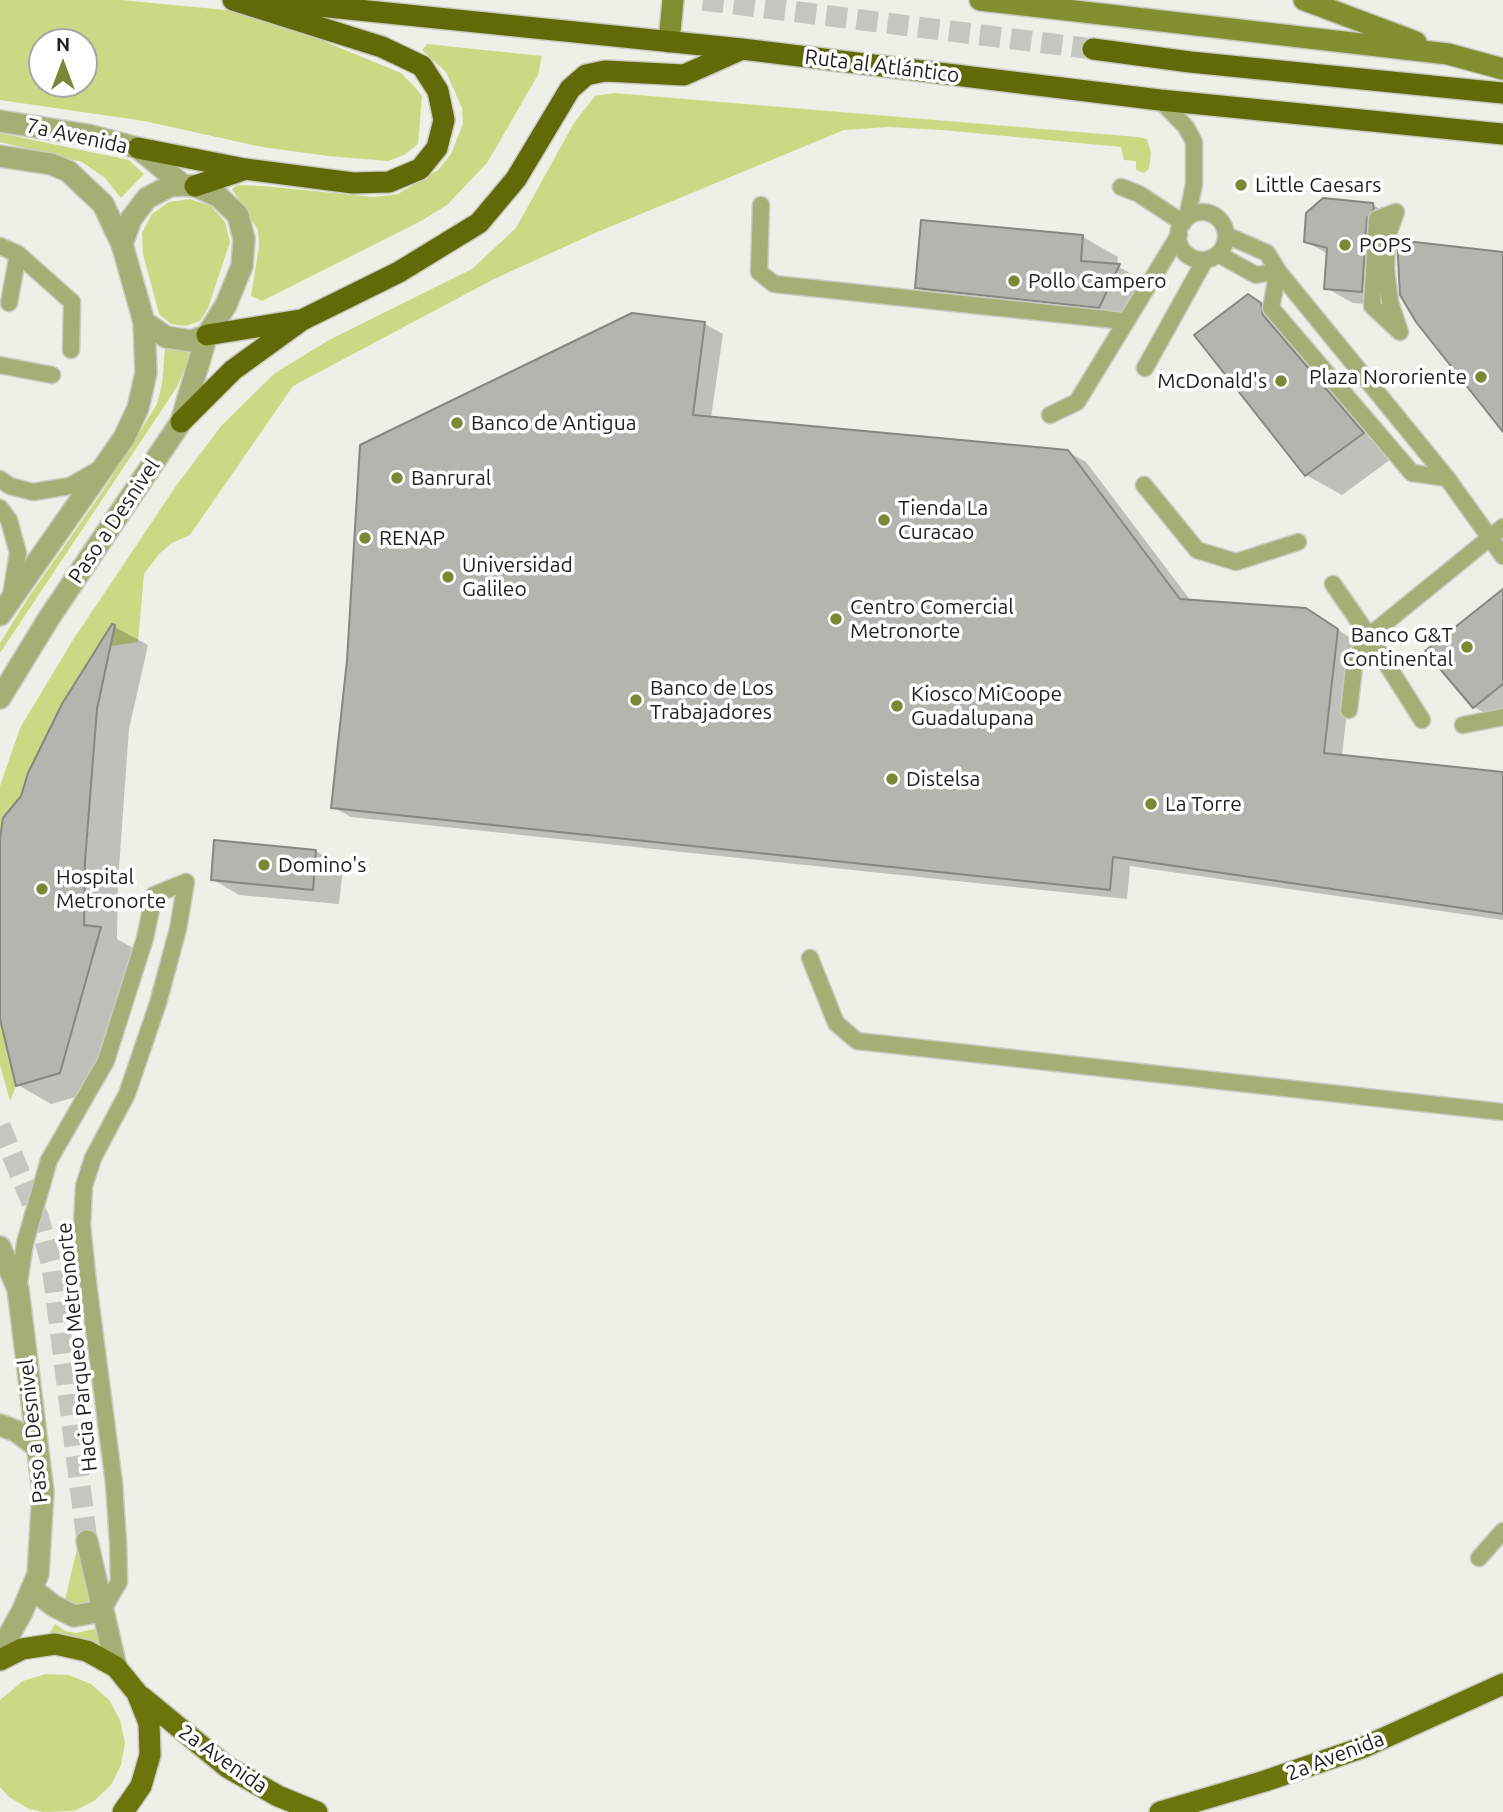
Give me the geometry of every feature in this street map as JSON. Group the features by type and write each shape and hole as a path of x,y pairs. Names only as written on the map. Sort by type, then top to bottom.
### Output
{"highway":[{"path":"138,148 245,169 341,182 389,182 420,169 437,148 444,120 438,91 422,66 383,47 233,0"},
{"name":"Ruta al Atlántico","path":"261,0 742,50 1160,100 1503,134"},
{"path":"181,422 233,370 302,320 409,266 479,223 516,179 570,89 586,75 605,71 684,75 742,50"},
{"path":"1093,50 1503,93"},
{"path":"189,185 245,169"},
{"path":"207,335 302,320"}],"main road":[{"path":"669,42 673,0"},
{"path":"980,0 1448,54"},
{"path":"1304,0 1448,54 1503,69"},
{"path":"0,1660 22,1648 55,1644 87,1651 116,1667 137,1693 149,1723 150,1755 141,1786 123,1812"},
{"name":"2a Avenida","path":"1160,1812 1265,1782 1364,1747 1503,1684"},
{"name":"2a Avenida","path":"137,1693 227,1767 278,1796 317,1812"}],"street":[{"name":"7a Avenida","path":"0,121 89,135 138,148 189,185"},
{"name":"7a Avenida","path":"0,156 51,164 68,171 103,204 122,244"},
{"path":"189,185 218,196 238,215 244,239 243,266 226,305 207,335 192,341 166,337 144,322 122,244 131,219 147,198 170,186 189,185"},
{"name":"Paso a Desnivel","path":"5,607 124,438 138,408 146,373 144,322"},
{"name":"Paso a Desnivel","path":"0,698 49,618 181,422 207,335"},
{"name":"Paso a Desnivel","path":"0,1247 18,1289 43,1492 41,1551 32,1589 0,1650"},
{"path":"0,1425 16,1431 37,1447"},
{"path":"87,1541 116,1667"},
{"path":"32,1589 54,1606 75,1616 103,1611"}],"lane":[{"path":"1160,100 1186,127 1194,142 1194,184 1183,225 1183,250 1197,259 1211,257 1256,275 1278,271"},
{"path":"1121,187 1139,194 1183,225"},
{"path":"761,205 759,272 774,284 1125,321"},
{"path":"1396,212 1387,237 1386,269 1391,302 1400,332"},
{"path":"1050,415 1077,402 1183,225 1194,214 1209,213 1221,221 1226,235 1267,253 1278,271 1447,478 1503,556"},
{"path":"1145,368 1226,235"},
{"path":"0,246 18,254 72,302 71,351"},
{"path":"9,303 18,254"},
{"path":"1278,271 1271,308 1412,473 1447,478"},
{"path":"0,365 52,375"},
{"path":"0,479 10,486 33,492 81,481 103,467"},
{"path":"1144,485 1197,550 1237,562 1298,542"},
{"path":"0,508 9,520 19,553 5,607"},
{"path":"1349,710 1355,659 1369,636 1503,527"},
{"path":"1333,584 1422,720"},
{"path":"1463,725 1503,717"},
{"name":"Hacia Parqueo Metronorte","path":"18,1289 25,1244 49,1160 106,1060 145,937 154,895 187,881 159,1003 127,1094 93,1158 84,1186 82,1225 114,1483 118,1542 119,1582 103,1611"},
{"path":"810,958 836,1023 857,1041 1503,1112"},
{"path":"1479,1558 1503,1531"}],"green space":[{"path":"0,0 121,0 236,11 311,36 401,73 422,96 418,144 404,155 388,161 262,147 144,121 0,100"},
{"path":"427,44 542,56 538,75 487,163 447,205 421,221 262,301 251,296 259,246 258,230 232,189 238,185 374,197 398,194 438,170 451,154 463,124 462,108 446,72 422,50"},
{"path":"614,93 1138,137 1147,139 1151,153 1149,169 1144,173 1136,170 1136,161 1124,160 1121,147 942,130 888,127 844,130 595,233 494,279 293,386 190,535 172,543 159,554 144,574 138,642 111,646 84,668 62,704 21,796 3,818 0,838 0,786 20,728 73,640 176,486 222,425 275,373 329,340 472,269 516,228 574,123 595,96"},
{"path":"0,133 129,160 144,174 121,198 105,178 82,162 0,142"},
{"path":"190,199 211,206 225,222 230,242 208,308 200,321 186,326 171,324 159,314 143,254 142,233 152,214 169,202"},
{"path":"170,346 186,349 190,356 177,387 0,653 0,643 28,598 103,491 157,404 162,384 165,348"},
{"path":"0,1019 16,1086 10,1101 0,1065"},
{"path":"77,1549 89,1600 80,1608 65,1600"},
{"path":"55,1624 65,1631 76,1633 95,1629 103,1650 44,1642"},
{"path":"46,1674 69,1675 91,1684 109,1700 120,1720 125,1743 121,1765 111,1785 94,1801 74,1811 43,1812 29,1809 9,1797 0,1787 0,1700 23,1681"}],"building":[{"name":"POPS","path":"1323,198 1373,203 1374,209 1367,218 1362,292 1324,289 1327,248 1304,242 1306,213"},
{"name":"Pollo Campero","path":"921,220 1083,235 1081,261 1120,264 1099,308 915,288"},
{"name":"Plaza Nororiente","path":"1397,240 1503,252 1503,432 1416,322 1400,295"},
{"name":"McDonald's","path":"1248,294 1261,303 1263,315 1364,433 1305,476 1194,335"},
{"name":"Centro Comercial Metronorte","path":"632,313 705,322 693,415 1068,450 1180,599 1306,608 1338,629 1324,753 1503,772 1503,914 1113,857 1110,890 331,808 347,660 360,445"},
{"name":"Banco G&T Continental","path":"1503,589 1503,684 1473,708 1425,651"},
{"path":"112,624 115,625 97,709 85,861 84,925 101,927 60,1073 16,1086 0,1019 0,838 3,818 21,796 28,773 62,704"},
{"name":"Domino's","path":"214,840 316,850 313,890 211,880"}],"tunnel":[{"path":"703,0 1093,49"},
{"path":"0,1126 39,1219 52,1266 87,1541"}],"place":[{"name":"Little Caesars","path":"1241,185"},
{"name":"POPS","path":"1345,245"},
{"name":"Pollo Campero","path":"1014,281"},
{"name":"Plaza Nororiente","path":"1481,377"},
{"name":"McDonald's","path":"1281,381"},
{"name":"Banco de Antigua","path":"457,423"},
{"name":"Banrural","path":"397,478"},
{"name":"Tienda La Curacao","path":"884,520"},
{"name":"RENAP","path":"365,538"},
{"name":"Universidad Galileo","path":"448,577"},
{"name":"Centro Comercial Metronorte","path":"836,619"},
{"name":"Banco G&T Continental","path":"1467,647"},
{"name":"Banco de Los Trabajadores","path":"636,700"},
{"name":"Kiosco MiCoope Guadalupana","path":"897,706"},
{"name":"Distelsa","path":"892,779"},
{"name":"La Torre","path":"1151,804"},
{"name":"Domino's","path":"264,865"},
{"name":"Hospital Metronorte","path":"42,889"}]}
